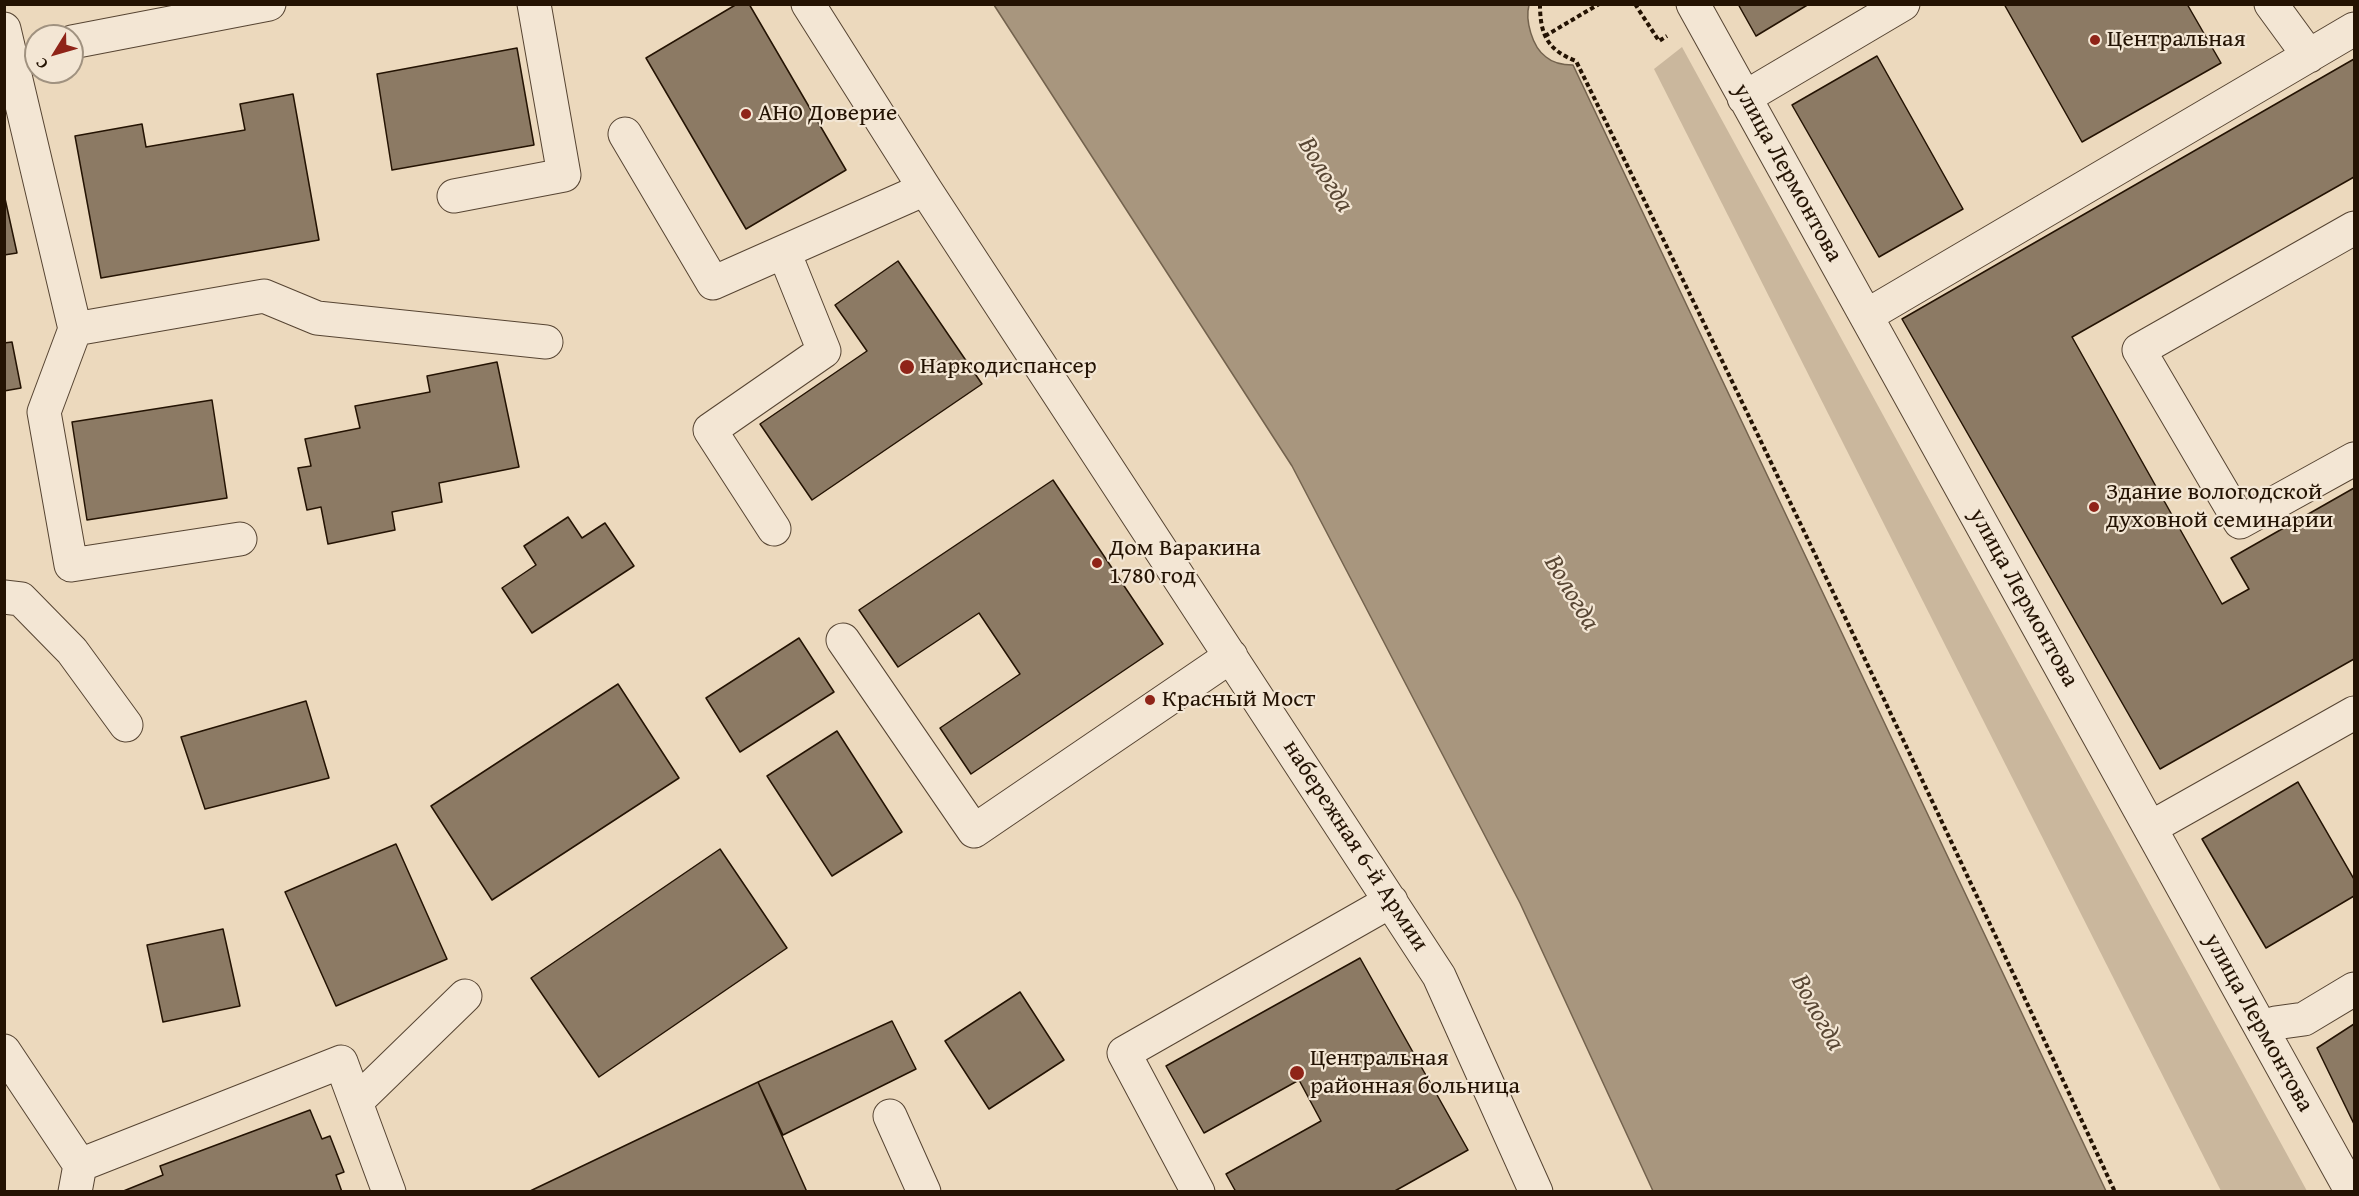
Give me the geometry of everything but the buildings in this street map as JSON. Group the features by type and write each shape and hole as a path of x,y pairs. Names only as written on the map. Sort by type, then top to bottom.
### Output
{"street":[{"path":"84,40 269,4"},
{"path":"454,195 564,175 534,4"},
{"name":"набережная 6-й Армии","path":"808,4 1439,976 1536,1191"},
{"name":"улица Лермонтова","path":"1693,4 2352,1191"},
{"path":"1744,98 1903,4"},
{"path":"2271,4 2309,56"},
{"path":"1866,316 2355,29"},
{"path":"14,47 75,329 44,412 71,565 240,539"},
{"path":"625,134 713,283 926,189"},
{"path":"2355,228 2139,350 2240,522 2355,459"},
{"path":"774,529 710,430 824,351 784,252"},
{"path":"75,329 264,296 317,318 546,342"},
{"path":"4,597 21,599 72,651 126,725"},
{"path":"843,640 974,831 1231,656"},
{"path":"2150,828 2355,713"},
{"path":"1198,1191 1124,1053 1391,901"},
{"path":"2262,1030 2275,1023 2304,1019 2355,989"},
{"path":"356,1102 465,996"},
{"path":"4,1052 77,1178 341,1062 388,1191"},
{"path":"890,1116 924,1191"}],"path":[{"path":"1540,4 1540,27 1562,56 1576,61 1706,327 2115,1191"},
{"path":"1545,36 1599,4"},
{"path":"1635,4 1659,41"}],"shaded area":[{"path":"1682,47 2307,1191 2221,1191 1654,69"}],"water":[{"name":"Вологда","path":"994,5 1529,5 1528,18 1531,33 1541,53 1555,62 1573,65 2106,1191 1653,1191 1520,903 1292,466"}],"place":[{"name":"Центральная","path":"2095,40"},
{"name":"АНО Доверие","path":"746,114"},
{"name":"Наркодиспансер","path":"907,367"},
{"name":"Здание вологодской духовной семинарии","path":"2094,507"},
{"name":"Дом Варакина 1780 год","path":"1097,563"},
{"name":"Красный Мост","path":"1150,700"},
{"name":"Центральная районная больница","path":"1297,1073"}]}
